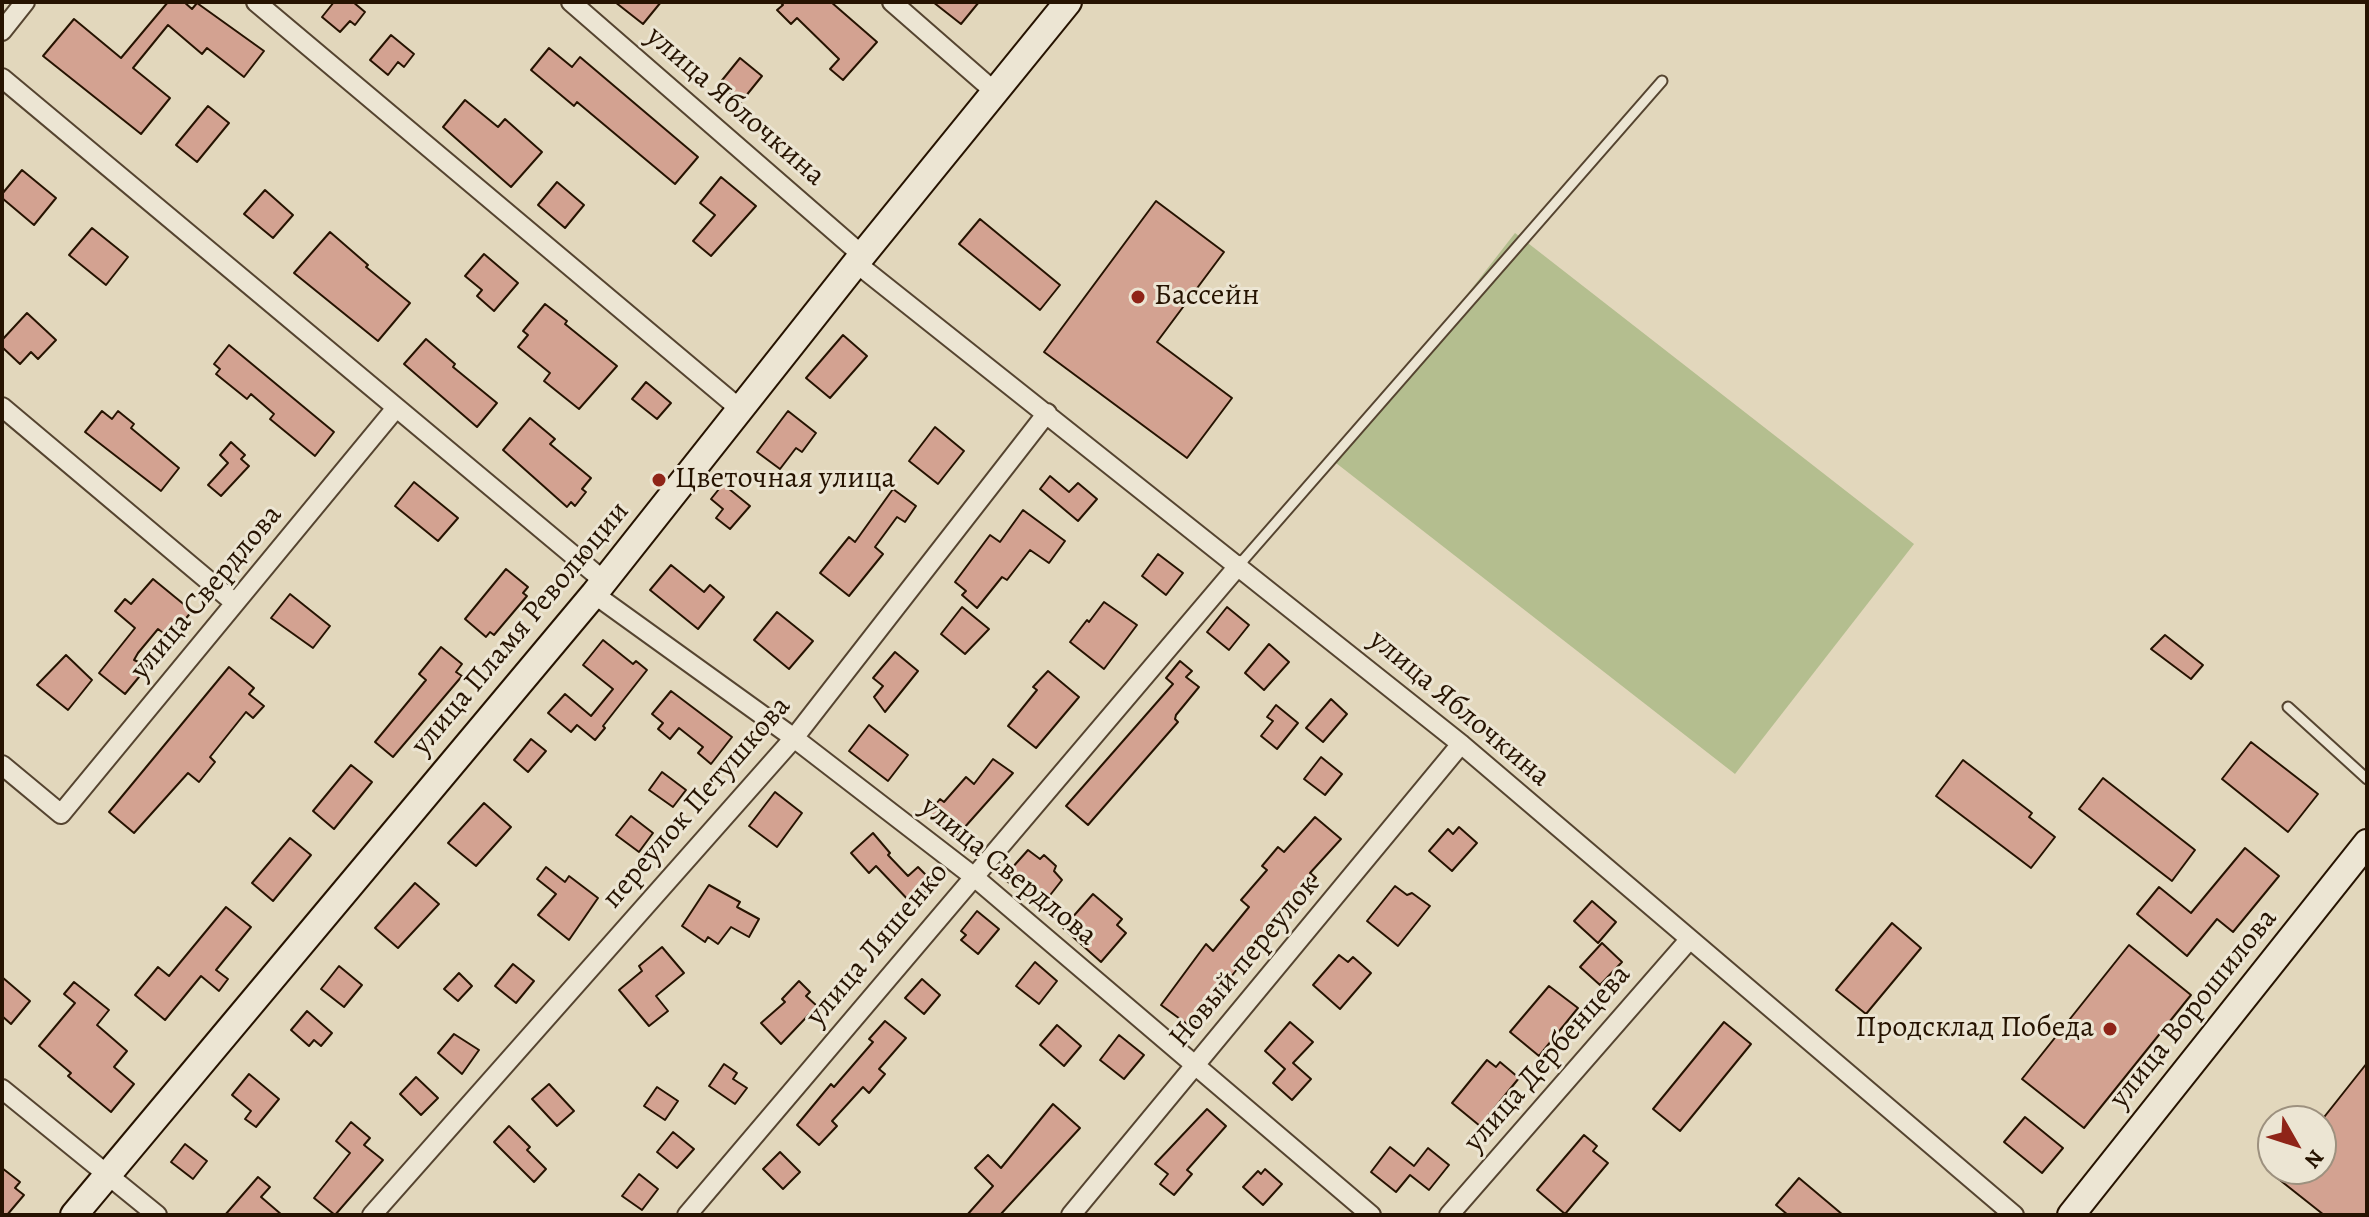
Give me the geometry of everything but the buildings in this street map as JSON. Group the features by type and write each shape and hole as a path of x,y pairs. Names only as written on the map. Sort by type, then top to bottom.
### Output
{"street":[{"path":"2,31 25,2"},
{"path":"256,2 740,409"},
{"name":"улица Яблочкина","path":"571,2 859,259 1461,744 2014,1215"},
{"path":"892,2 995,92"},
{"name":"улица Пламя Революции","path":"74,1215 599,588 859,259 1068,2"},
{"name":"улица Свердлова","path":"2,78 396,408 599,588 973,876 1371,1215"},
{"path":"2,407 235,603"},
{"name":"улица Свердлова","path":"2,765 61,814 396,408"},
{"name":"переулок Петушкова","path":"372,1215 794,738 1047,413"},
{"name":"улица Ляшенко","path":"687,1215 1239,565"},
{"name":"Новый переулок","path":"1071,1215 1461,744"},
{"name":"улица Ворошилова","path":"2071,1215 2367,843"},
{"name":"улица Дербенцева","path":"1449,1215 1689,940"},
{"path":"2,1089 157,1215"}],"lane":[{"path":"1239,565 1662,81"},
{"path":"2288,707 2367,779"}],"green space":[{"path":"1515,233 1914,544 1735,774 1336,463"}],"place":[{"name":"Бассейн","path":"1138,297"},
{"name":"Цветочная улица","path":"659,480"},
{"name":"Продсклад Победа","path":"2110,1029"}]}
